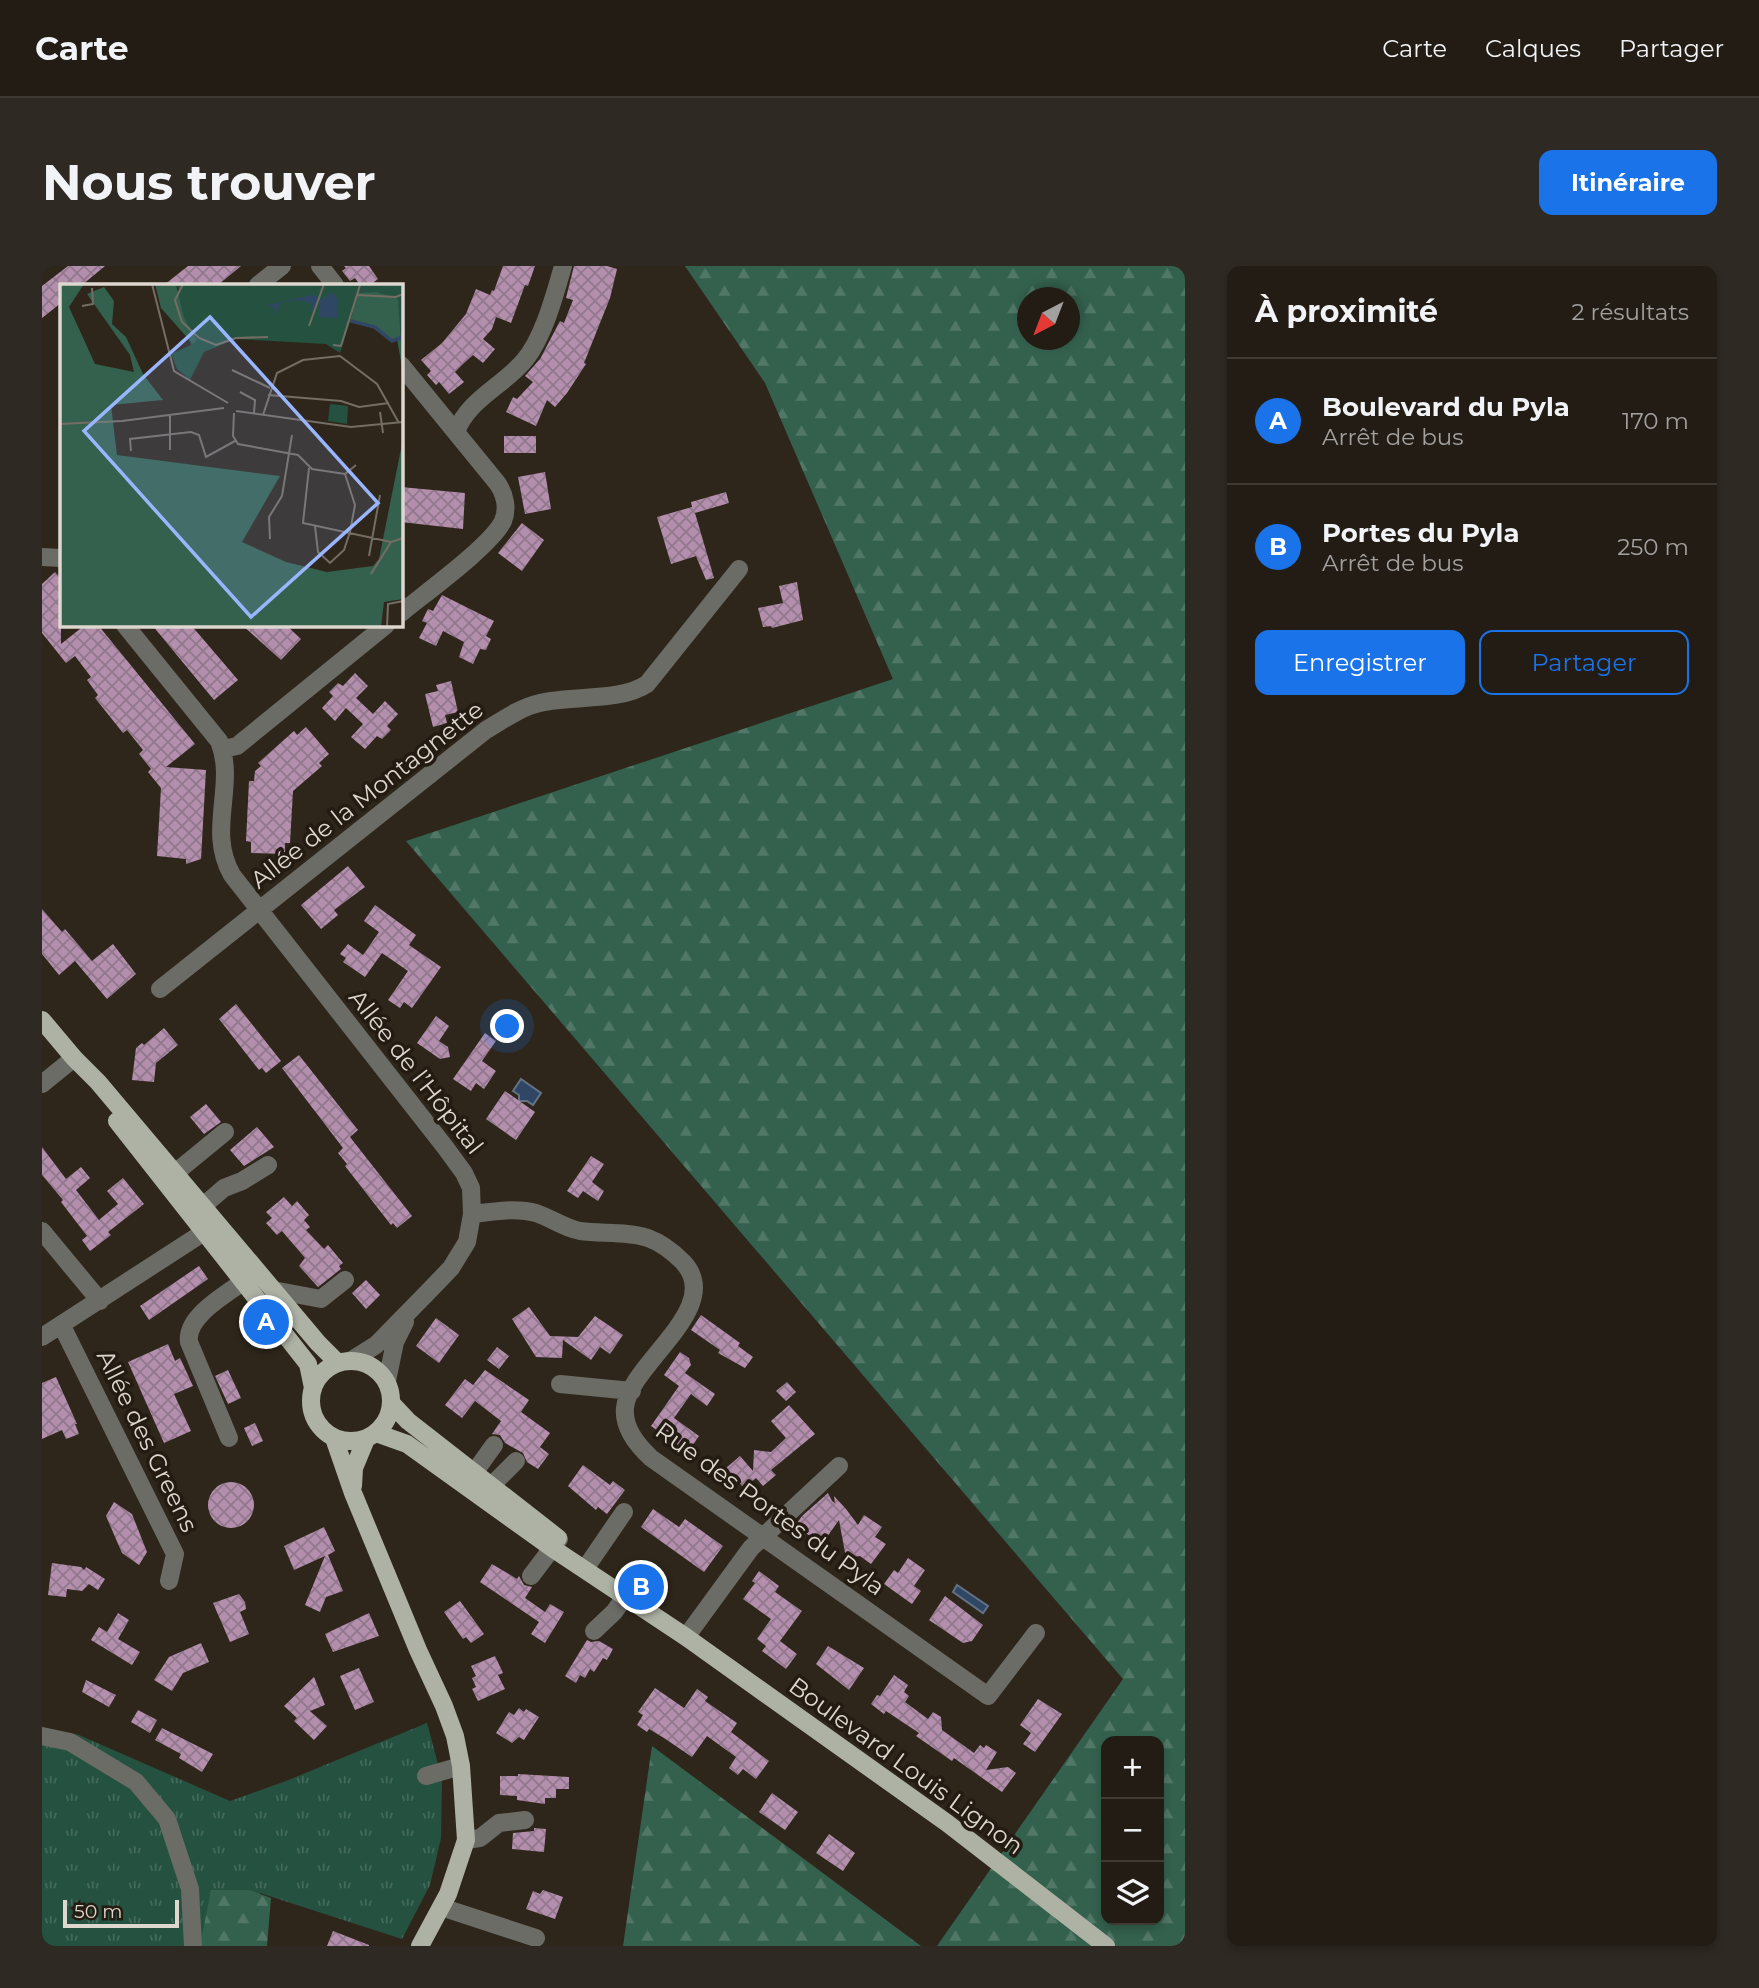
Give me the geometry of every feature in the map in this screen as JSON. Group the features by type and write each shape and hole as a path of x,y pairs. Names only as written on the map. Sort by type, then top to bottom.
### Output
{"main road":[{"path":"42,1020 203,1206 212,1228"},
{"path":"74,1058 91,1088 251,1276 308,1364 313,1388 312,1411 325,1432 345,1441 371,1436 407,1444 469,1479 491,1486 555,1544 589,1563 680,1633"},
{"path":"251,1276 273,1290 318,1343 345,1362"},
{"path":"313,1388 322,1373 345,1362 366,1363 379,1371 387,1381 392,1404 387,1422 371,1436 354,1468 353,1493"},
{"path":"392,1404 469,1479 625,1597 680,1633"},
{"path":"334,1438 353,1493 444,1706 455,1736 461,1766 466,1840 448,1894 420,1946"},
{"name":"Boulevard Louis Lignon","path":"680,1633 947,1823 1106,1946"}],"street":[{"path":"259,284 282,266"},
{"path":"320,266 334,284"},
{"path":"456,432 468,409 526,359 544,322 563,266"},
{"path":"402,366 502,490 505,504 503,520 480,548 402,611"},
{"path":"42,557 60,558"},
{"name":"Allée de la Montagnette","path":"160,989 443,762 496,724 537,703 622,694 647,684 738,569"},
{"path":"126,626 215,734 222,749 237,746 385,626"},
{"name":"Allée de l’Hôpital","path":"222,749 225,764 220,844 226,865 257,911 464,1173 471,1188 471,1229 461,1255 376,1345 345,1362"},
{"path":"42,1084 74,1058"},
{"path":"175,1172 225,1132"},
{"path":"203,1206 224,1188 268,1166"},
{"name":"Rue des Portes du Pyla","path":"472,1214 521,1210 539,1214 578,1230 645,1237 662,1244 684,1263 693,1280 694,1293 691,1307 626,1401 626,1419 642,1450 988,1696 1036,1633"},
{"path":"42,1337 212,1228"},
{"path":"42,1231 100,1301"},
{"path":"229,1438 188,1334 200,1314 251,1276"},
{"path":"273,1290 321,1299 345,1280"},
{"name":"Allée de l’Hôpital","path":"387,1381 395,1342 413,1307"},
{"name":"Allée des Greens","path":"62,1326 175,1555 169,1581"},
{"path":"560,1384 632,1391"},
{"path":"469,1479 494,1445"},
{"path":"491,1486 516,1461"},
{"path":"680,1633 751,1548 839,1466"},
{"path":"589,1563 624,1511"},
{"path":"531,1576 555,1544"},
{"path":"594,1631 625,1597"},
{"path":"42,1736 70,1742 136,1782 167,1819 190,1889 193,1946"},
{"path":"426,1776 461,1766"},
{"path":"466,1840 480,1838 499,1823 525,1820"},
{"path":"441,1907 536,1938"}],"green space":[{"path":"685,266 1185,266 1185,1946 937,1946 1123,1679 406,841 893,679 765,383"},
{"path":"427,1723 442,1779 441,1838 430,1885 402,1939 260,1893 251,1946 42,1946 42,1728 79,1735 230,1801"},
{"path":"652,1746 921,1946 623,1946"},
{"path":"211,1890 249,1890 271,1898 267,1946 200,1946"}],"water":[{"path":"521,1079 541,1093 533,1105 527,1101 519,1101 519,1095 513,1091"},
{"path":"957,1585 988,1606 983,1613 953,1592"}],"building":[{"path":"68,266 105,266 83,284 60,284 60,304 42,318 42,286"},
{"path":"188,266 241,266 219,284 165,284"},
{"path":"344,266 369,266 378,279 371,284 359,284 355,278 350,281 342,271 346,268"},
{"path":"503,266 535,266 511,323 496,317 492,329 483,339 495,349 483,363 473,355 463,364 455,372 464,382 449,394 439,382 436,385 427,375 431,371 421,360 442,343 466,314 476,289 490,295 492,290 494,291"},
{"path":"574,266 607,266 617,269 610,298 584,363 586,364 555,407 547,400 536,426 506,412 513,397 517,399 533,382 525,376 540,359 560,321 564,323 573,300 566,298"},
{"path":"504,436 536,436 536,453 504,453"},
{"path":"545,472 551,509 525,514 518,477"},
{"path":"402,487 465,493 463,529 402,522"},
{"path":"726,492 729,503 695,513 714,578 706,580 696,556 671,564 657,517 692,507 691,502"},
{"path":"522,523 544,540 522,571 498,553"},
{"path":"55,572 60,578 61,644 84,626 99,626 195,744 166,767 206,770 201,859 186,864 186,859 157,856 161,788 148,772 151,769 139,754 143,750 127,730 123,733 95,698 98,695 87,680 91,677 75,656 66,663 42,633 42,584"},
{"path":"797,582 803,620 772,628 763,627 758,608 783,603 779,586"},
{"path":"442,595 494,621 486,636 491,639 486,650 480,649 473,664 459,657 464,642 443,631 436,646 419,638 427,623 422,621 428,609 433,611"},
{"path":"153,626 192,626 238,680 214,700"},
{"path":"243,626 287,626 301,639 281,660"},
{"path":"355,673 368,686 356,698 373,714 385,701 398,714 387,726 391,730 382,739 377,736 365,749 351,737 363,724 346,708 335,721 322,708 333,696 329,692 338,683 343,686"},
{"path":"451,681 458,712 445,715 447,723 433,727 425,694 438,691 436,685"},
{"path":"306,727 329,754 319,763 322,766 293,791 290,843 285,843 285,854 251,853 251,842 246,841 249,781 254,781 255,771 261,766 258,763 294,731 297,735"},
{"path":"348,866 365,887 334,910 338,915 321,929 301,905"},
{"path":"375,905 416,935 409,945 441,967 412,1008 404,1002 400,1008 388,1000 408,971 382,953 365,977 343,962 346,958 340,954 348,944 363,955 379,932 364,921"},
{"path":"42,909 62,932 65,929 92,961 113,944 136,974 107,999 75,961 59,975 42,954"},
{"path":"236,1004 281,1061 266,1073 262,1068 259,1070 219,1019"},
{"path":"436,1016 449,1026 439,1041 448,1047 450,1057 440,1059 417,1043"},
{"path":"164,1028 178,1045 156,1063 154,1082 132,1080 136,1048 142,1043 144,1045"},
{"path":"485,1033 496,1041 482,1061 496,1071 484,1089 476,1083 471,1091 453,1079"},
{"path":"299,1055 358,1130 350,1137 412,1216 397,1228 393,1223 391,1225 345,1166 347,1164 338,1153 343,1148 282,1068"},
{"path":"505,1091 535,1112 516,1140 486,1119"},
{"path":"206,1104 221,1122 204,1134 190,1117"},
{"path":"257,1127 274,1147 244,1166 230,1150"},
{"path":"42,1147 66,1179 81,1167 90,1178 76,1190 99,1220 118,1204 107,1191 123,1178 144,1204 108,1232 111,1235 90,1251 82,1240 87,1236 42,1175"},
{"path":"591,1156 604,1164 592,1182 604,1191 598,1201 583,1191 578,1198 567,1191"},
{"path":"284,1197 292,1206 297,1201 309,1215 304,1220 310,1227 306,1230 324,1249 328,1245 343,1263 339,1266 341,1269 318,1287 299,1266 305,1258 282,1231 277,1235 266,1223 272,1218 266,1212"},
{"path":"199,1266 208,1279 149,1320 140,1306"},
{"path":"366,1280 380,1295 366,1309 352,1293"},
{"path":"529,1307 550,1336 578,1337 595,1316 623,1335 610,1354 600,1347 591,1360 563,1340 562,1358 536,1357 512,1319"},
{"path":"701,1315 740,1343 738,1346 753,1357 745,1368 718,1353 720,1350 691,1330"},
{"path":"436,1318 459,1335 439,1363 416,1346"},
{"path":"168,1344 175,1361 180,1358 193,1386 174,1394 191,1431 164,1443 128,1362"},
{"path":"497,1347 509,1356 499,1369 487,1360"},
{"path":"680,1352 689,1358 691,1365 685,1373 715,1394 707,1406 691,1394 674,1418 699,1436 688,1452 651,1426 679,1386 664,1375"},
{"path":"228,1370 241,1398 228,1404 215,1376"},
{"path":"485,1370 529,1400 521,1412 550,1433 540,1447 549,1454 538,1469 527,1462 523,1453 505,1443 500,1435 492,1434 501,1421 475,1401 462,1418 445,1405 465,1379 473,1385"},
{"path":"56,1377 79,1434 66,1439 62,1430 42,1439 42,1383"},
{"path":"787,1382 796,1392 786,1401 776,1391"},
{"path":"789,1405 815,1434 771,1470 776,1475 763,1486 756,1478 744,1488 726,1468 740,1456 753,1471 754,1450 771,1452 786,1438 771,1421"},
{"path":"255,1423 263,1441 252,1446 244,1428"},
{"path":"583,1465 610,1485 613,1481 625,1490 607,1514 598,1507 596,1510 568,1486"},
{"path":"231,1482 247,1489 254,1505 247,1521 231,1528 215,1521 208,1505 215,1489"},
{"path":"828,1493 832,1501 835,1503 834,1496 858,1525 864,1515 882,1527 875,1537 886,1544 871,1564 860,1556 846,1558 839,1520 822,1544 795,1526 802,1516"},
{"path":"114,1502 132,1514 147,1552 139,1565 122,1553 106,1516"},
{"path":"653,1509 679,1527 685,1519 723,1546 704,1572 641,1527"},
{"path":"324,1527 335,1551 328,1555 343,1591 326,1597 320,1612 305,1605 325,1556 294,1570 284,1546"},
{"path":"908,1558 925,1570 914,1586 921,1591 912,1604 884,1584 894,1570 898,1573"},
{"path":"52,1563 81,1567 84,1570 86,1567 105,1579 98,1590 89,1584 82,1591 67,1589 66,1597 48,1595"},
{"path":"492,1564 517,1579 519,1576 524,1585 532,1587 525,1598 545,1612 550,1604 564,1612 545,1643 531,1634 539,1622 480,1582"},
{"path":"759,1571 779,1586 775,1592 802,1611 780,1641 797,1654 786,1669 762,1651 766,1646 757,1639 771,1619 743,1599 755,1583 752,1581"},
{"path":"239,1594 245,1602 246,1609 240,1612 249,1634 230,1642 213,1603"},
{"path":"945,1596 983,1625 972,1641 963,1643 929,1620"},
{"path":"460,1601 484,1634 471,1643 466,1637 463,1639 444,1612"},
{"path":"118,1613 129,1620 118,1639 140,1652 132,1665 91,1640 99,1627 107,1632"},
{"path":"369,1613 379,1636 333,1652 325,1634"},
{"path":"587,1640 599,1641 613,1649 607,1660 603,1658 594,1672 590,1669 585,1678 580,1675 576,1683 565,1676"},
{"path":"201,1643 209,1662 183,1673 172,1691 154,1680 169,1657"},
{"path":"828,1646 864,1668 849,1690 816,1664"},
{"path":"495,1656 503,1673 498,1675 505,1689 478,1701 472,1689 476,1687 472,1678 476,1676 471,1666"},
{"path":"359,1668 374,1702 355,1710 340,1676"},
{"path":"894,1675 908,1685 904,1692 909,1696 905,1702 928,1719 933,1712 941,1717 942,1730 974,1753 980,1745 984,1748 986,1745 997,1752 986,1770 1008,1767 1016,1773 1002,1792 954,1758 952,1761 916,1736 919,1733 871,1704"},
{"path":"314,1677 325,1705 310,1711 327,1726 314,1740 294,1721 297,1718 284,1706"},
{"path":"86,1680 116,1695 109,1707 82,1692"},
{"path":"655,1688 684,1708 697,1689 708,1697 705,1701 737,1723 731,1732 769,1761 756,1779 743,1769 738,1775 729,1768 736,1757 707,1736 692,1757 649,1729 647,1732 637,1725 643,1715 638,1712"},
{"path":"1038,1699 1062,1714 1035,1752 1023,1744 1031,1733 1020,1725"},
{"path":"519,1708 539,1717 524,1740 519,1737 512,1743 496,1733 509,1712 514,1715"},
{"path":"138,1710 157,1720 150,1733 131,1722"},
{"path":"162,1728 213,1754 202,1772 179,1758 181,1754 155,1740"},
{"path":"518,1774 569,1777 569,1789 556,1789 556,1798 545,1798 545,1804 517,1800 517,1796 500,1795 500,1776"},
{"path":"772,1793 798,1812 785,1830 759,1812"},
{"path":"534,1828 546,1829 544,1852 512,1849 513,1833 534,1831"},
{"path":"829,1834 855,1853 843,1871 816,1853"},
{"path":"543,1890 563,1897 555,1919 526,1909 533,1891 540,1894"},
{"path":"333,1931 369,1945 369,1946 327,1946"}],"place":[{"name":"Boulevard du Pyla","path":"266,1322"},
{"name":"Portes du Pyla","path":"641,1587"}]}
